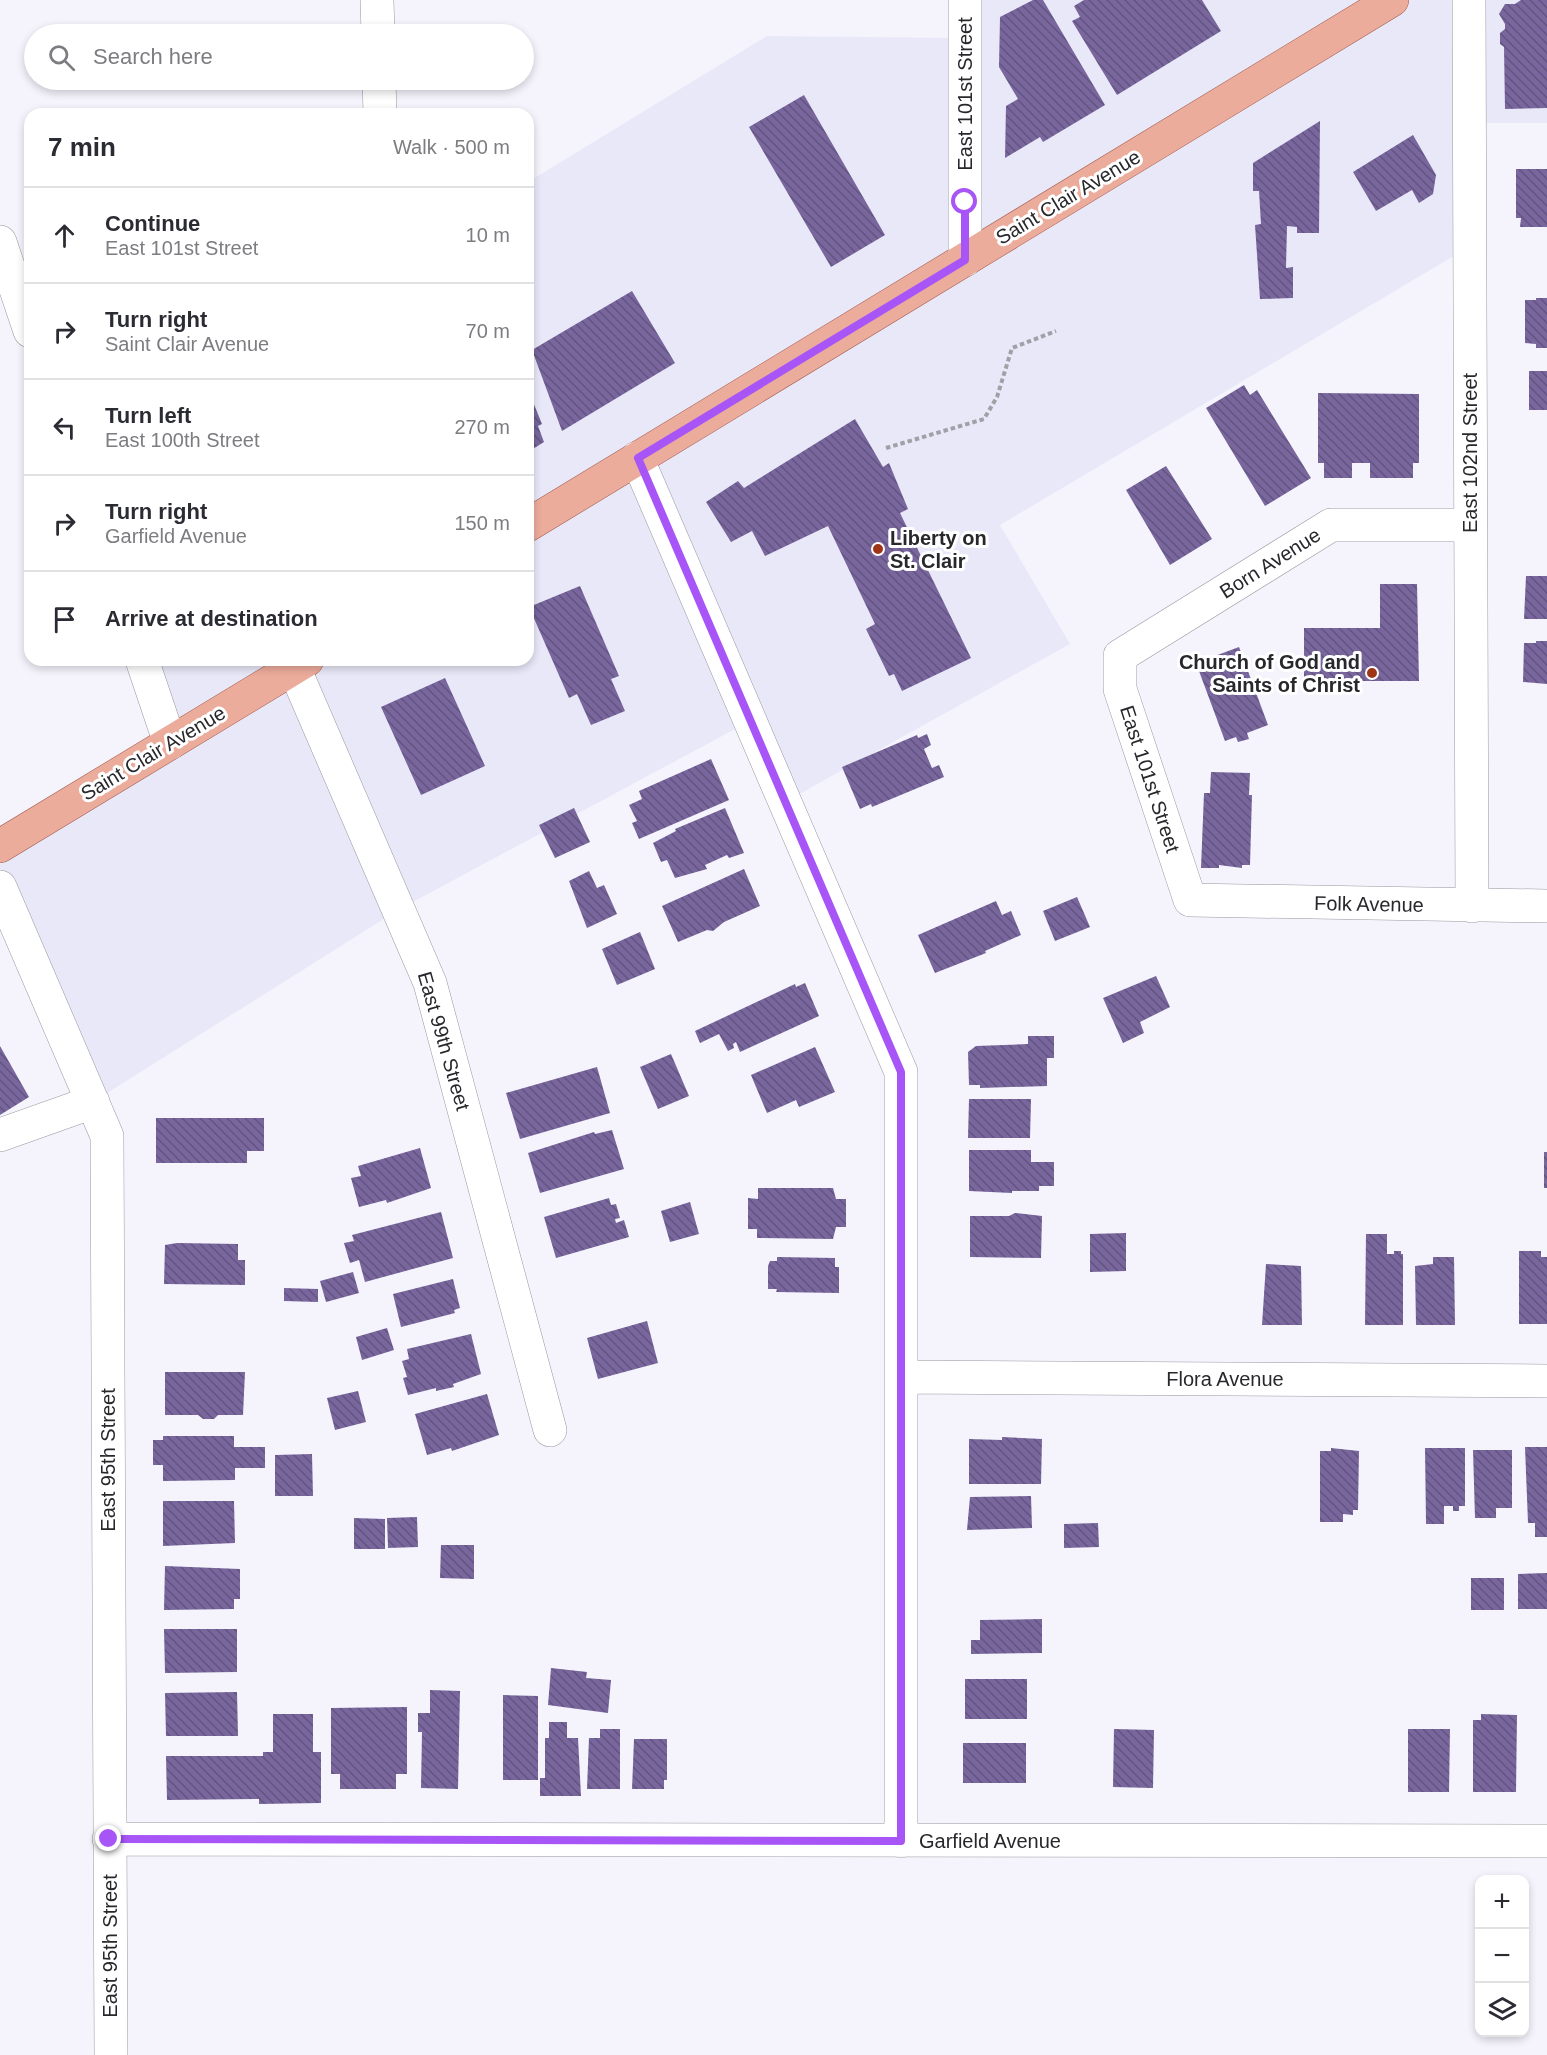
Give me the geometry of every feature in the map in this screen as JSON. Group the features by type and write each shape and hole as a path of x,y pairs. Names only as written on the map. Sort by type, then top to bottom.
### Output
{"main road":[{"name":"Saint Clair Avenue","path":"534,521 1392,0"},
{"name":"Saint Clair Avenue","path":"0,846 297,666"}],"street":[{"path":"377,0 378,24"},
{"name":"East 101st Street","path":"965,0 965,260"},
{"name":"East 102nd Street","path":"1469,0 1472,906"},
{"path":"379,90 380,108"},
{"path":"0,242 24,313"},
{"path":"638,458 901,1072 903,1377 901,1841"},
{"name":"Born Avenue","path":"1120,656 1331,525 1470,525"},
{"name":"East 101st Street","path":"1120,656 1120,689 1190,900"},
{"path":"144,666 170,743"},
{"name":"East 99th Street","path":"301,666 430,983 550,1430"},
{"name":"East 95th Street","path":"0,887 107,1136 111,2055"},
{"name":"Folk Avenue","path":"1190,900 1547,906"},
{"path":"0,1135 93,1101"},
{"name":"Flora Avenue","path":"903,1377 1547,1381"},
{"name":"Garfield Avenue","path":"109,1839 1547,1841"}],"path":[{"path":"886,448 984,419 997,397 1012,348 1056,331"}],"shaded area":[{"path":"965,0 1547,0 1547,123 1470,123 1469,247 1000,525 1070,644 785,802 750,721 398,910 93,1102 0,887 0,846 169,743 144,666 534,666 534,178 767,36 964,38"}],"building":[{"path":"1033,0 1043,0 1105,105 1043,142 1040,137 1005,158 1006,106 1018,99 999,67 1000,17"},
{"path":"1084,0 1202,0 1221,31 1117,95 1072,21 1080,17 1074,6"},
{"path":"1521,0 1547,0 1547,108 1505,109 1504,47 1500,44 1500,33 1505,29 1505,24 1499,14 1505,4 1515,4"},
{"path":"804,95 885,235 831,267 749,127"},
{"path":"1320,121 1319,233 1297,233 1297,227 1287,226 1286,268 1293,267 1293,298 1260,299 1255,225 1261,224 1259,191 1253,191 1253,163"},
{"path":"1413,135 1436,175 1433,194 1419,203 1412,190 1376,211 1353,172"},
{"path":"1516,169 1547,169 1547,227 1520,227 1521,218 1516,218"},
{"path":"632,291 675,363 562,431 534,355 534,349"},
{"path":"1536,298 1547,298 1547,348 1536,348 1536,344 1525,343 1525,300 1536,300"},
{"path":"1529,371 1547,371 1547,410 1529,410"},
{"path":"1244,385 1250,395 1257,390 1311,478 1265,506 1206,408"},
{"path":"1318,393 1419,394 1419,463 1413,463 1413,478 1370,478 1370,463 1352,463 1352,478 1324,478 1324,463 1318,463"},
{"path":"534,404 542,424 538,426 544,442 534,448"},
{"name":"Liberty on St. Clair","path":"855,419 883,467 889,463 908,509 900,513 971,658 902,691 894,674 889,676 866,629 875,624 828,526 765,556 752,531 731,542 706,502 738,481 744,488"},
{"path":"1166,466 1212,539 1170,565 1126,490"},
{"path":"1526,576 1547,576 1547,619 1524,619"},
{"path":"1380,584 1417,584 1419,681 1304,681 1304,628 1380,628"},
{"path":"580,586 619,676 611,679 625,711 591,725 577,694 569,698 534,618 534,605"},
{"path":"1536,641 1547,641 1547,684 1523,682 1524,643 1536,643"},
{"path":"1239,647 1268,725 1247,733 1249,739 1238,742 1236,737 1225,741 1196,663"},
{"path":"445,678 485,766 421,795 381,707"},
{"path":"927,734 931,745 924,749 932,768 939,765 944,777 872,807 871,804 860,809 842,767 917,735 918,738"},
{"path":"711,759 729,800 639,839 632,823 637,821 629,805 642,799 639,791"},
{"path":"1211,772 1250,773 1249,795 1252,795 1250,865 1242,865 1242,868 1219,865 1219,868 1201,868 1204,793 1210,793"},
{"path":"574,808 590,842 555,858 539,825"},
{"path":"725,808 744,853 729,858 727,855 705,865 707,869 675,878 667,860 661,862 653,843 676,831 675,829"},
{"path":"744,869 760,906 724,922 713,931 707,930 678,942 662,906"},
{"path":"589,871 597,888 604,885 617,914 587,928 569,881"},
{"path":"1077,897 1090,927 1055,941 1043,911"},
{"path":"996,901 1002,915 1011,911 1021,935 985,951 986,953 935,973 918,935"},
{"path":"640,932 655,969 617,985 602,949"},
{"path":"1156,976 1170,1007 1140,1022 1144,1033 1123,1043 1103,998"},
{"path":"805,983 819,1016 740,1052 736,1042 733,1044 734,1048 728,1051 719,1034 700,1043 695,1031 795,984 796,987"},
{"path":"1028,1036 1054,1036 1054,1058 1047,1058 1047,1086 980,1088 980,1085 969,1085 968,1052 976,1046 1028,1044"},
{"path":"0,1046 29,1097 0,1115"},
{"path":"815,1047 835,1092 799,1107 796,1100 767,1113 751,1075"},
{"path":"671,1054 689,1096 658,1109 640,1067"},
{"path":"597,1067 610,1113 520,1139 506,1093"},
{"path":"969,1099 1031,1099 1030,1138 968,1138"},
{"path":"156,1118 264,1118 264,1151 247,1151 247,1163 156,1163"},
{"path":"612,1130 624,1169 540,1193 528,1153 594,1132 595,1134"},
{"path":"420,1148 431,1188 387,1203 386,1200 359,1207 351,1178 361,1176 358,1166"},
{"path":"969,1150 1031,1150 1031,1162 1054,1162 1054,1186 1039,1186 1039,1191 1012,1191 1012,1193 969,1191"},
{"path":"1544,1152 1547,1152 1547,1188 1544,1188"},
{"path":"758,1188 833,1188 836,1199 846,1199 846,1227 836,1227 833,1239 757,1238 757,1229 748,1229 748,1198 758,1199"},
{"path":"609,1198 611,1205 616,1204 620,1218 615,1219 616,1223 624,1220 629,1237 556,1258 544,1217"},
{"path":"690,1202 699,1234 670,1242 661,1211"},
{"path":"441,1212 453,1258 365,1282 359,1260 350,1263 344,1243 354,1241 352,1235"},
{"path":"1015,1213 1042,1216 1041,1258 970,1257 970,1216 1009,1216"},
{"path":"1126,1233 1126,1271 1090,1272 1090,1234"},
{"path":"1366,1234 1387,1234 1387,1254 1401,1251 1403,1254 1403,1325 1365,1325"},
{"path":"177,1243 238,1244 238,1260 245,1260 245,1285 164,1284 165,1245"},
{"path":"1519,1251 1541,1251 1541,1257 1547,1257 1547,1324 1519,1324"},
{"path":"777,1257 835,1258 835,1267 839,1267 839,1293 776,1292 777,1289 768,1289 768,1266 770,1261 777,1261"},
{"path":"1433,1257 1454,1257 1455,1325 1416,1325 1415,1266 1433,1264"},
{"path":"1266,1264 1301,1266 1302,1325 1262,1325"},
{"path":"353,1272 359,1293 326,1302 320,1281"},
{"path":"453,1279 460,1308 454,1310 455,1313 401,1327 393,1294"},
{"path":"284,1288 318,1289 318,1302 284,1301"},
{"path":"647,1321 658,1363 598,1379 587,1338"},
{"path":"387,1328 394,1350 362,1360 356,1337"},
{"path":"471,1334 481,1374 453,1384 454,1387 436,1391 436,1388 408,1395 403,1378 407,1377 402,1361 409,1359 407,1349"},
{"path":"165,1372 245,1372 243,1415 218,1415 214,1419 203,1419 198,1415 165,1415"},
{"path":"358,1391 366,1422 335,1430 327,1398"},
{"path":"487,1394 499,1435 452,1451 451,1448 427,1455 415,1414"},
{"path":"163,1436 234,1436 234,1447 265,1447 265,1468 235,1468 235,1480 163,1481 163,1465 153,1465 153,1440 163,1440"},
{"path":"1002,1437 1042,1439 1041,1484 969,1484 969,1439 1002,1440"},
{"path":"1525,1447 1547,1447 1547,1537 1535,1537 1535,1523 1528,1523"},
{"path":"1331,1448 1359,1451 1358,1510 1353,1510 1353,1515 1343,1514 1343,1522 1320,1522 1320,1451 1331,1451"},
{"path":"1425,1448 1465,1448 1465,1506 1459,1506 1459,1511 1453,1511 1453,1506 1444,1506 1444,1524 1426,1524"},
{"path":"1473,1450 1512,1450 1512,1508 1496,1508 1496,1518 1475,1518"},
{"path":"312,1454 313,1496 275,1496 275,1455"},
{"path":"1031,1496 1032,1528 967,1530 970,1497"},
{"path":"163,1501 234,1501 235,1543 163,1546"},
{"path":"417,1517 418,1547 388,1548 387,1518"},
{"path":"354,1518 385,1519 385,1549 354,1549"},
{"path":"1098,1523 1099,1547 1064,1548 1064,1524"},
{"path":"441,1545 474,1545 474,1579 440,1578"},
{"path":"165,1566 240,1569 240,1599 234,1599 234,1609 164,1610"},
{"path":"1547,1573 1547,1609 1518,1609 1518,1574"},
{"path":"1471,1578 1504,1578 1504,1610 1471,1610"},
{"path":"1042,1619 1042,1653 971,1654 971,1640 980,1640 980,1620"},
{"path":"164,1629 237,1629 237,1672 165,1673"},
{"path":"551,1668 587,1672 586,1678 611,1680 608,1713 548,1705"},
{"path":"965,1679 1027,1679 1027,1719 965,1719"},
{"path":"430,1690 460,1691 458,1789 421,1788 422,1732 418,1732 418,1713 430,1713"},
{"path":"237,1692 238,1736 166,1736 165,1693"},
{"path":"503,1695 538,1696 538,1780 503,1780"},
{"path":"407,1707 407,1774 396,1774 396,1789 340,1789 340,1774 331,1774 331,1708"},
{"path":"273,1714 313,1714 313,1752 321,1752 321,1803 259,1804 259,1799 167,1800 166,1756 263,1756 263,1752 273,1752"},
{"path":"1481,1714 1517,1715 1516,1792 1473,1792 1473,1720 1481,1720"},
{"path":"549,1722 567,1722 567,1738 578,1738 581,1796 540,1796 540,1778 545,1778 545,1738 549,1738"},
{"path":"600,1729 620,1729 620,1789 587,1789 589,1738 600,1738"},
{"path":"1114,1729 1154,1730 1153,1788 1113,1787"},
{"path":"1408,1729 1450,1729 1449,1792 1408,1792"},
{"path":"634,1739 667,1739 667,1780 664,1780 664,1789 632,1789"},
{"path":"963,1743 1026,1743 1026,1783 963,1783"}],"place":[{"name":"Liberty on St. Clair","path":"878,549"},
{"name":"Church of God and Saints of Christ","path":"1372,673"}],"route":[{"path":"109,1839 901,1841 903,1377 901,1072 638,458 965,260 965,202"}]}
